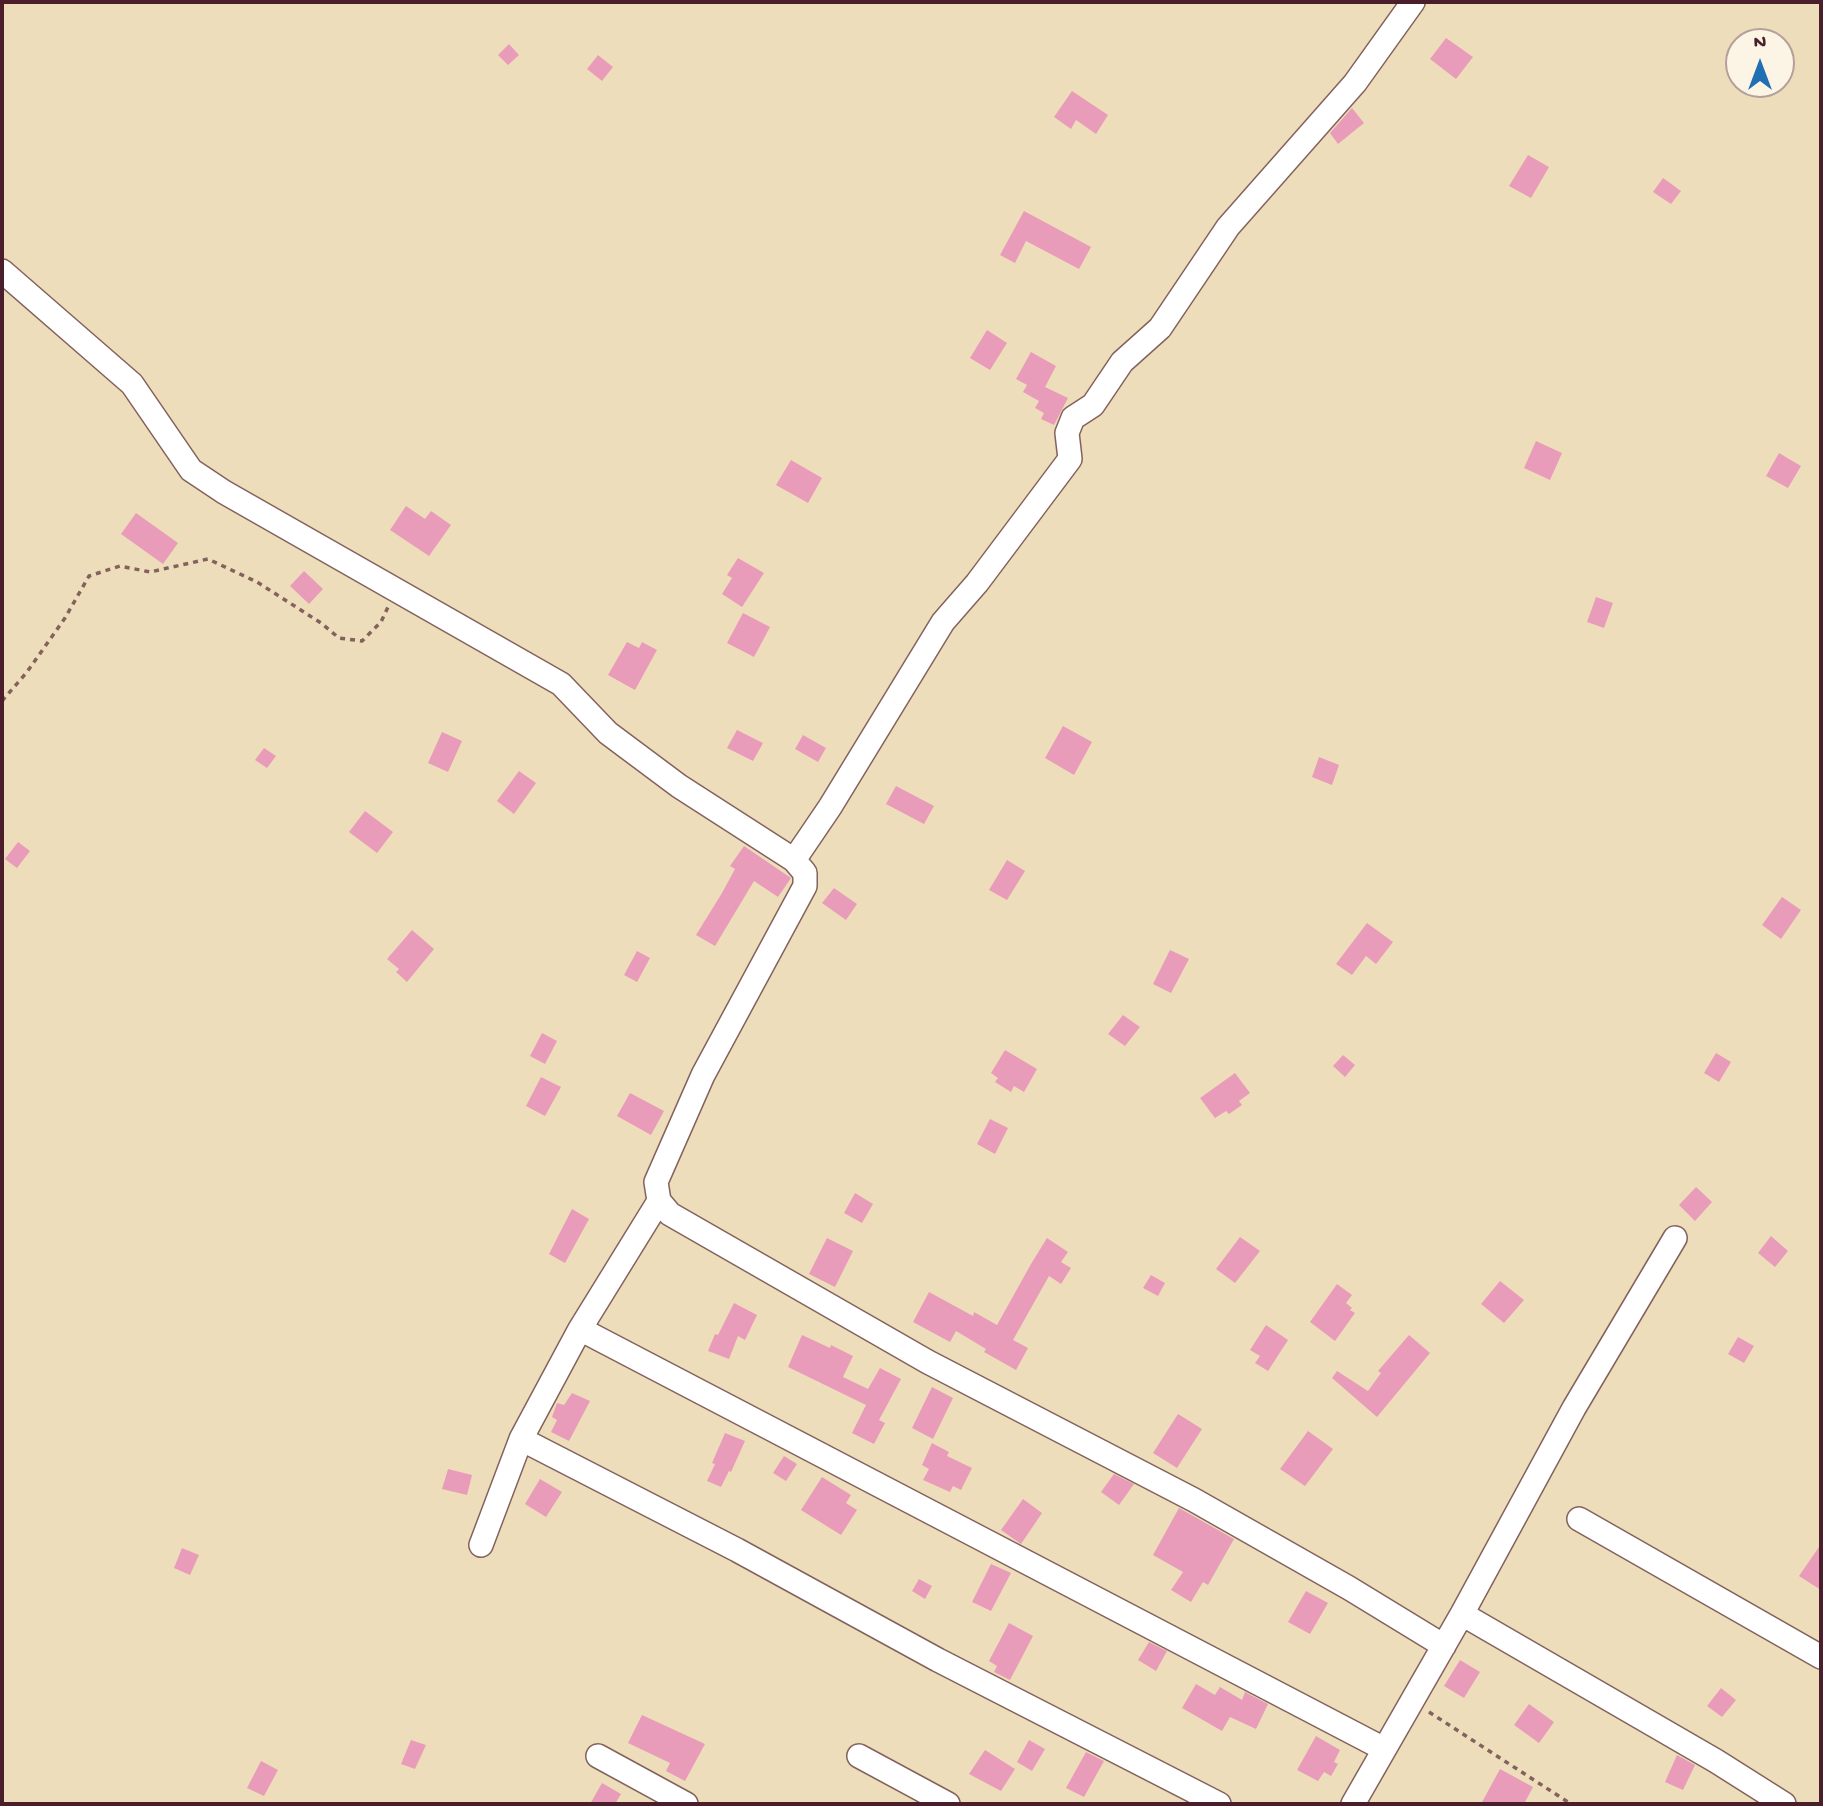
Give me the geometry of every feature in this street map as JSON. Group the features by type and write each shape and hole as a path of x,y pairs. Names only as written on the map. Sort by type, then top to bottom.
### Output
{"street":[{"path":"794,860 830,807 943,622 977,583 1070,459 1067,433 1073,418 1093,405 1122,362 1160,328 1228,227 1355,83 1413,2"},
{"path":"2,271 132,384 191,470 224,492 561,684 607,733 679,786 794,860 805,873 805,886 703,1075 656,1182 659,1201 670,1214 928,1362 1194,1500 1349,1588 1444,1646"},
{"path":"481,1545 521,1440 580,1329 659,1201"},
{"path":"1353,1804 1462,1614 1574,1408 1675,1238"},
{"path":"580,1329 1384,1749"},
{"path":"521,1440 737,1550 938,1660 1219,1804"},
{"path":"1578,1519 1821,1657"},
{"path":"1462,1614 1716,1761 1784,1804"},
{"path":"598,1756 686,1804"},
{"path":"859,1756 948,1804"}],"path":[{"path":"2,701 27,672 65,618 89,576 120,566 150,572 208,559 257,582 321,623 339,638 362,641 381,622 396,589"},
{"path":"1412,1701 1571,1804"}],"building":[{"path":"1446,38 1473,57 1456,79 1430,59"},
{"path":"509,44 519,55 508,65 498,55"},
{"path":"598,55 613,67 602,81 587,69"},
{"path":"1072,91 1108,115 1096,134 1076,120 1071,129 1054,117"},
{"path":"1352,108 1364,123 1338,144 1330,133"},
{"path":"1528,155 1549,167 1531,198 1509,186"},
{"path":"1663,178 1681,191 1671,204 1653,192"},
{"path":"1024,211 1091,247 1079,269 1026,241 1015,263 1000,255"},
{"path":"987,330 1007,343 990,370 970,358"},
{"path":"1031,352 1056,366 1045,387 1068,398 1054,425 1041,419 1044,413 1035,408 1039,401 1023,392 1027,385 1016,379"},
{"path":"1536,441 1562,453 1550,480 1524,468"},
{"path":"1779,453 1801,466 1788,488 1766,476"},
{"path":"791,460 822,478 808,503 776,485"},
{"path":"406,506 425,519 431,511 451,525 429,556 390,530"},
{"path":"136,513 178,543 163,564 121,534"},
{"path":"738,558 764,573 742,607 722,594 732,578 727,575"},
{"path":"304,571 323,589 309,604 290,586"},
{"path":"1596,597 1613,603 1604,628 1587,622"},
{"path":"743,613 770,627 754,657 727,643"},
{"path":"627,642 639,648 642,642 657,650 635,690 608,675"},
{"path":"1063,726 1092,742 1074,775 1045,758"},
{"path":"737,730 763,743 753,761 727,748"},
{"path":"442,732 462,741 448,772 428,763"},
{"path":"803,735 826,748 818,762 795,749"},
{"path":"264,748 276,756 267,768 255,760"},
{"path":"1319,757 1339,765 1332,785 1312,777"},
{"path":"519,771 536,783 514,814 497,801"},
{"path":"896,786 934,806 924,824 886,804"},
{"path":"365,811 393,832 377,853 349,832"},
{"path":"18,842 30,851 17,868 5,859"},
{"path":"744,846 791,878 778,897 754,881 715,946 696,935 735,869 730,866"},
{"path":"1007,860 1025,871 1007,900 989,890"},
{"path":"834,888 857,904 846,920 822,903"},
{"path":"1782,897 1801,910 1781,939 1762,925"},
{"path":"1367,923 1393,942 1376,964 1366,956 1352,975 1336,964"},
{"path":"412,930 434,949 407,982 396,972 399,969 387,959"},
{"path":"1170,950 1189,959 1171,993 1153,984"},
{"path":"637,951 650,958 637,982 624,975"},
{"path":"1123,1015 1140,1027 1125,1046 1108,1034"},
{"path":"542,1033 557,1041 545,1064 530,1056"},
{"path":"1005,1050 1037,1069 1024,1092 1014,1086 1011,1092 995,1082 998,1078 991,1073"},
{"path":"1716,1053 1731,1062 1719,1082 1704,1073"},
{"path":"1343,1055 1355,1065 1345,1077 1333,1066"},
{"path":"1235,1073 1250,1093 1239,1101 1242,1105 1229,1114 1226,1111 1215,1118 1200,1098"},
{"path":"541,1077 561,1087 545,1116 526,1106"},
{"path":"630,1093 664,1111 651,1135 617,1116"},
{"path":"990,1119 1008,1128 995,1154 977,1144"},
{"path":"1696,1187 1712,1202 1695,1221 1679,1205"},
{"path":"855,1193 873,1204 862,1223 844,1213"},
{"path":"572,1209 589,1219 565,1263 549,1254"},
{"path":"1771,1236 1788,1251 1775,1267 1758,1253"},
{"path":"1240,1237 1260,1251 1235,1283 1216,1269"},
{"path":"827,1238 853,1251 835,1287 809,1274"},
{"path":"1047,1238 1068,1252 1061,1262 1071,1268 1061,1284 1049,1276 1013,1340 1028,1348 1016,1370 984,1352 986,1349 956,1331 950,1342 913,1322 929,1292 973,1316 974,1312 997,1325"},
{"path":"1151,1275 1165,1283 1158,1296 1143,1288"},
{"path":"1500,1281 1524,1300 1504,1323 1481,1304"},
{"path":"1337,1284 1352,1295 1346,1303 1355,1313 1335,1341 1310,1322"},
{"path":"734,1303 757,1315 745,1340 738,1336 729,1359 708,1351"},
{"path":"1266,1325 1288,1340 1268,1371 1255,1363 1260,1356 1250,1350"},
{"path":"802,1335 853,1356 843,1377 868,1389 880,1368 901,1379 879,1420 885,1423 874,1444 852,1433 866,1405 788,1367"},
{"path":"1409,1335 1430,1353 1377,1417 1332,1378 1337,1371 1368,1391 1381,1373 1378,1371"},
{"path":"1738,1337 1754,1346 1744,1363 1728,1354"},
{"path":"932,1387 953,1398 933,1439 912,1428"},
{"path":"572,1393 590,1401 569,1441 551,1432 557,1420 552,1417 557,1403 564,1405"},
{"path":"1178,1414 1202,1429 1177,1468 1153,1453"},
{"path":"1308,1431 1333,1449 1305,1486 1280,1469"},
{"path":"725,1433 745,1441 721,1487 707,1481"},
{"path":"932,1443 949,1452 947,1456 972,1468 961,1490 953,1486 950,1492 923,1480 929,1469 922,1465"},
{"path":"784,1456 797,1464 786,1481 773,1473"},
{"path":"448,1469 472,1475 467,1495 442,1489"},
{"path":"1114,1474 1134,1484 1119,1505 1101,1492"},
{"path":"822,1477 851,1495 846,1503 857,1510 841,1535 801,1510"},
{"path":"540,1479 562,1492 546,1517 525,1504"},
{"path":"1023,1499 1042,1513 1021,1544 1001,1530"},
{"path":"1179,1508 1234,1539 1208,1585 1203,1582 1191,1602 1171,1590 1183,1572 1153,1555"},
{"path":"1821,1544 1821,1590 1799,1576"},
{"path":"182,1548 199,1555 190,1575 174,1568"},
{"path":"991,1564 1011,1573 991,1611 972,1602"},
{"path":"919,1579 932,1586 925,1599 912,1591"},
{"path":"1306,1591 1328,1603 1310,1634 1288,1622"},
{"path":"1009,1623 1033,1636 1010,1680 994,1672 997,1666 989,1661"},
{"path":"1149,1642 1167,1651 1156,1671 1138,1660"},
{"path":"1460,1660 1480,1672 1464,1698 1444,1686"},
{"path":"1196,1684 1215,1695 1220,1687 1242,1700 1245,1692 1268,1704 1256,1729 1230,1717 1222,1731 1182,1708"},
{"path":"1721,1688 1736,1700 1722,1717 1707,1706"},
{"path":"1529,1704 1554,1722 1539,1743 1514,1725"},
{"path":"642,1715 705,1744 685,1781 666,1771 670,1763 628,1743"},
{"path":"1316,1736 1340,1750 1334,1762 1338,1764 1331,1776 1324,1772 1318,1781 1297,1770"},
{"path":"411,1740 426,1745 415,1769 401,1764"},
{"path":"1029,1740 1045,1749 1032,1771 1017,1762"},
{"path":"985,1750 1015,1769 1001,1791 969,1774"},
{"path":"1086,1752 1104,1761 1084,1797 1066,1788"},
{"path":"1677,1755 1695,1765 1683,1790 1665,1782"},
{"path":"261,1761 278,1770 264,1796 247,1788"},
{"path":"1500,1769 1533,1787 1524,1804 1481,1804"},
{"path":"602,1783 621,1794 615,1804 590,1804"}]}
